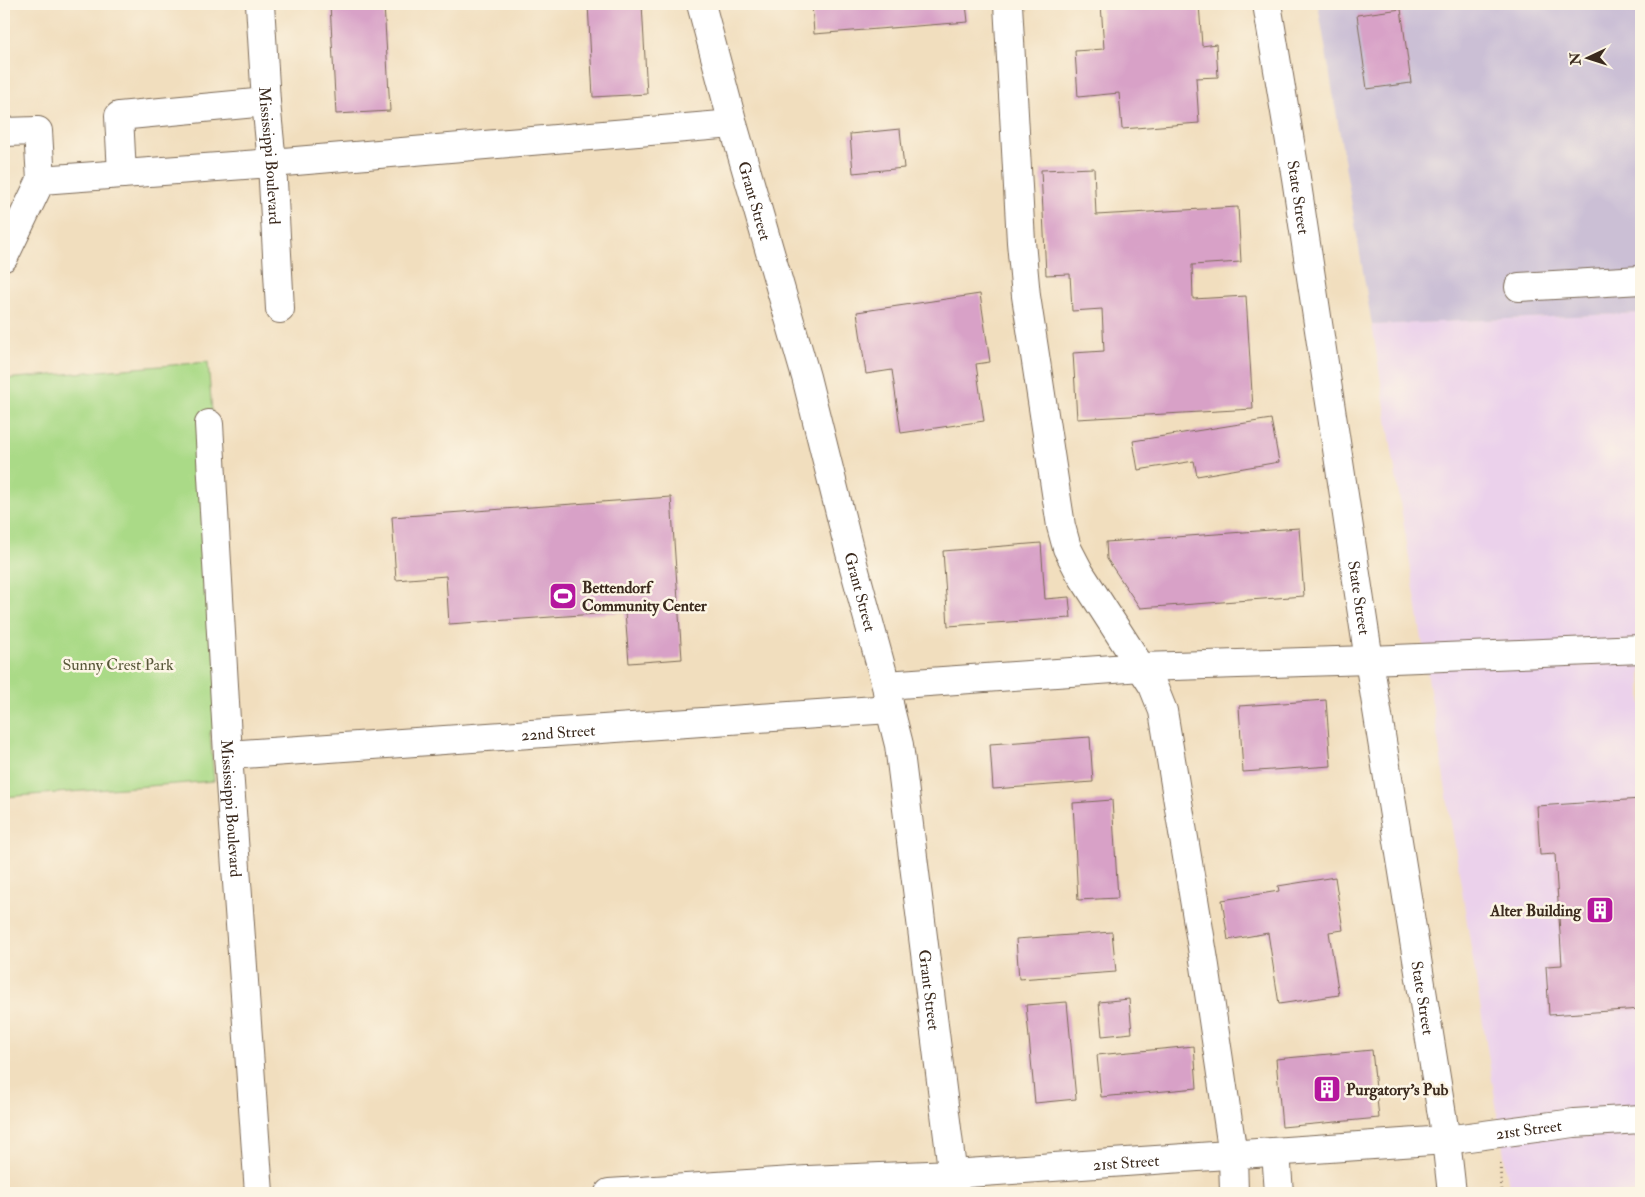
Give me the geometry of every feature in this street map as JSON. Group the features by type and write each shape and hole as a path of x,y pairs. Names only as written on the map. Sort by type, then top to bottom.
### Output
{"street":[{"name":"Mississippi Boulevard","path":"260,4 272,163 280,309"},
{"name":"Grant Street","path":"700,4 806,377 899,745 954,1184"},
{"path":"1008,4 1021,242 1026,296 1061,526 1067,548 1080,573 1142,667 1153,686 1163,711 1205,966 1233,1155 1234,1193"},
{"name":"State Street","path":"1267,4 1446,1140 1452,1193"},
{"path":"122,174 118,116 266,102"},
{"path":"41,180 272,163 733,124"},
{"path":"4,132 38,131 41,180 4,257"},
{"path":"1520,287 1641,280"},
{"name":"Mississippi Boulevard","path":"209,424 228,755 260,1193"},
{"name":"22nd Street","path":"228,755 888,697 1142,667 1641,649"},
{"name":"21st Street","path":"609,1193 710,1190 808,1180 954,1184 1233,1155 1446,1140 1574,1123 1641,1119"},
{"path":"1276,1152 1278,1193"}],"shaded area":[{"path":"1318,4 1641,4 1641,313 1372,325"},
{"path":"1641,313 1641,1193 1510,1193 1372,325"}],"green space":[{"name":"Sunny Crest Park","path":"208,362 237,729 210,732 214,781 4,797 4,379"}],"building":[{"path":"330,4 384,4 390,111 336,114"},
{"path":"588,4 642,4 647,94 593,97"},
{"path":"812,4 966,4 968,22 814,34"},
{"path":"1101,4 1199,4 1202,46 1216,44 1218,77 1196,78 1199,123 1122,129 1119,93 1078,97 1075,51 1104,49"},
{"path":"1401,9 1411,83 1367,89 1357,15"},
{"path":"900,129 904,168 853,173 850,134"},
{"path":"1094,168 1096,215 1238,207 1241,262 1192,265 1193,299 1246,296 1253,409 1077,419 1073,353 1104,351 1102,309 1072,311 1070,274 1046,275 1041,170"},
{"path":"980,294 990,362 976,364 984,421 901,433 892,370 866,374 857,312"},
{"path":"1271,419 1279,462 1197,476 1194,461 1138,470 1133,441"},
{"name":"Bettendorf Community Center","path":"671,497 682,659 629,663 625,612 449,624 446,576 396,580 392,517"},
{"path":"1299,528 1304,596 1140,608 1107,559 1106,542"},
{"path":"1041,543 1045,599 1069,597 1071,618 948,626 943,551"},
{"path":"1326,700 1331,766 1243,772 1239,706"},
{"path":"1090,737 1093,782 993,789 990,744"},
{"name":"Alter Building","path":"1641,799 1641,1009 1549,1015 1546,966 1562,965 1555,854 1540,855 1537,806"},
{"path":"1112,800 1118,898 1078,900 1073,803"},
{"path":"1335,877 1343,930 1329,932 1339,995 1279,1004 1268,933 1228,940 1222,900 1279,891 1278,886"},
{"path":"1112,932 1116,972 1019,979 1016,939"},
{"path":"1129,999 1132,1033 1102,1036 1099,1002"},
{"path":"1067,1002 1076,1099 1035,1103 1026,1005"},
{"path":"1194,1046 1197,1088 1101,1097 1097,1055"},
{"name":"Purgatory's Pub","path":"1372,1050 1379,1118 1282,1127 1276,1059"}],"place":[{"name":"Bettendorf Community Center","path":"563,596"},
{"name":"Alter Building","path":"1600,910"},
{"name":"Purgatory's Pub","path":"1327,1089"}]}
